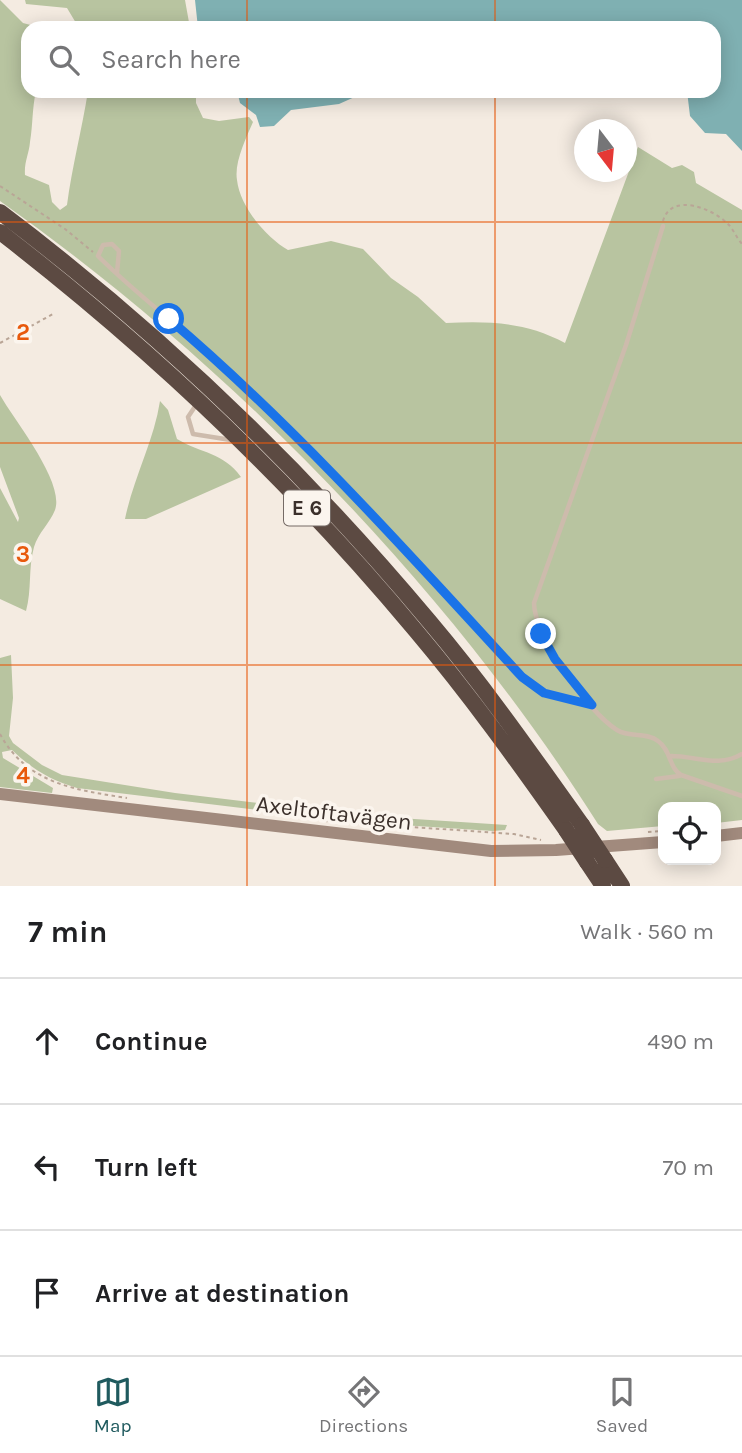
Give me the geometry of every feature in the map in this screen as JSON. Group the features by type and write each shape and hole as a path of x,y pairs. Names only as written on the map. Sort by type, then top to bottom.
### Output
{"highway":[{"name":"E 6","path":"0,212 92,284 205,395 244,443 344,548 417,631 574,827 605,860 622,886"},
{"name":"E 6","path":"0,232 205,395 302,480 430,622 496,705 574,827 587,862 603,886"}],"main road":[{"name":"Axeltoftavägen","path":"0,794 491,851 556,850 658,842"},
{"path":"721,835 742,833"}],"lane":[{"path":"663,226 622,357 534,603 534,616 548,646 592,705 616,730 631,735 654,737 671,756 673,768 681,775 742,796"},
{"path":"117,273 119,251 116,246 103,245 98,256 117,273 255,394 401,545 522,677 544,693 592,705"},
{"path":"205,395 188,417 193,434 244,443"},
{"path":"671,756 710,762 742,754"},
{"path":"656,779 681,775"}],"path":[{"path":"0,186 65,229 98,256"},
{"path":"663,226 667,210 679,203 728,224 742,244"},
{"path":"0,343 54,314"},
{"path":"0,734 20,763 52,783 75,790 136,799"},
{"path":"315,820 526,836"}],"green space":[{"path":"0,0 21,21 21,98 35,98 25,175 49,185 52,202 60,210 67,205 87,98 196,98 203,118 219,121 249,117 253,122 239,158 237,180 243,201 255,220 271,237 288,250 331,241 363,249 391,278 418,297 446,323 507,324 536,331 565,343 625,182 637,182 638,147 672,168 682,165 694,172 696,183 742,210 742,820 721,822 721,802 658,802 658,826 607,831 598,824 538,735 473,649 403,565 329,484 250,407 169,334 86,265 0,201"},
{"path":"25,0 185,0 189,21 75,21 67,8 26,4"},
{"path":"0,395 46,468 56,498 55,510 34,547 26,611 0,599 0,488 18,522 19,518 0,467"},
{"path":"160,401 168,410 177,439 219,458 241,477 146,519 125,519 153,431"},
{"path":"11,655 13,698 9,736 13,743 42,765 62,775 175,793 368,816 507,825 505,830 493,831 356,822 77,788 42,773 12,750 2,752 3,758 53,788 52,793 0,787 0,658"}],"water":[{"path":"195,0 742,0 742,151 726,134 705,133 690,116 688,98 721,98 721,21 197,21"},
{"path":"239,98 352,98 339,104 291,110 274,126 260,127 256,115 240,103"}],"route":[{"path":"169,319 255,394 401,545 522,677 544,693 592,705 555,659 541,634"}]}
